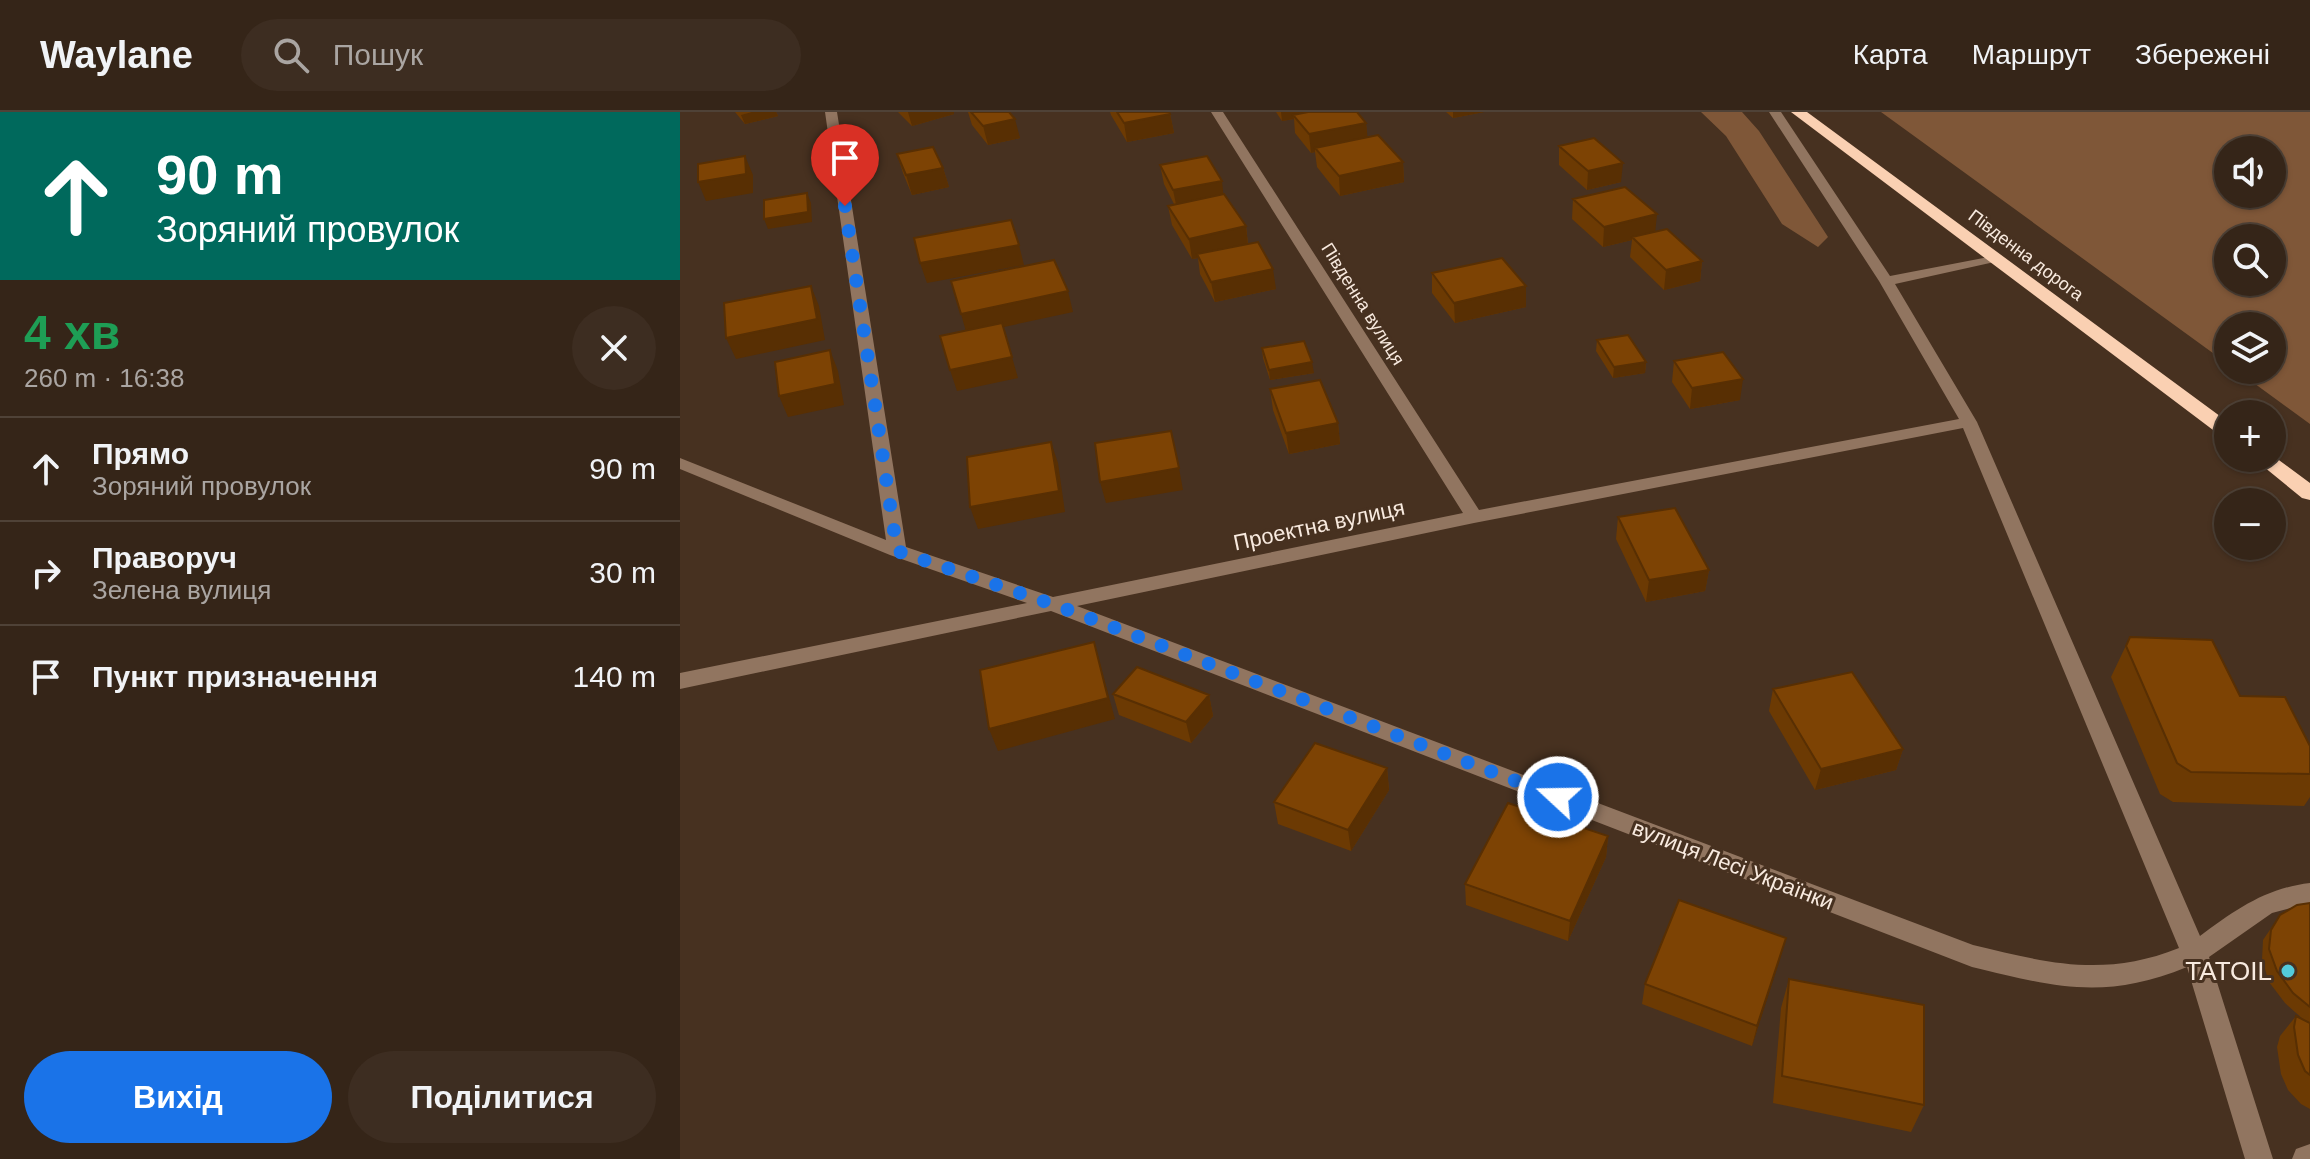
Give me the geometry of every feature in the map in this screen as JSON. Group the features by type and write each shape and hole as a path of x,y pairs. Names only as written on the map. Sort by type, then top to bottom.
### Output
{"highway":[{"name":"Південна дорога","path":"1798,112 2214,422"},
{"path":"2282,472 2310,493"}],"street":[{"path":"831,112 897,551"},
{"name":"Південна вулиця","path":"1217,112 1474,517"},
{"path":"1775,112 1886,281 1969,422 2195,952 2259,1159"},
{"path":"1886,281 1994,258"},
{"name":"Проектна вулиця","path":"680,681 1474,517 1969,422"},
{"name":"вулиця Лесі Українки","path":"680,463 897,551 1055,605 1972,956 2072,979 2108,980 2145,973 2195,952 2248,912 2275,899 2310,893"}],"shaded area":[{"path":"1701,112 1742,112 1759,131 1828,237 1818,247 1782,224 1726,136"},
{"path":"1881,112 2310,112 2310,424 2286,406 2286,400 2277,400 2255,384 2286,384 2286,312 2214,312 2214,354"}],"building":[{"path":"971,112 1009,112 1015,119 983,126"},
{"path":"1117,112 1169,112 1170,114 1124,123"},
{"path":"1357,112 1366,123 1309,134 1293,115"},
{"path":"1378,135 1403,162 1339,176 1315,148"},
{"path":"1594,138 1623,163 1588,171 1559,146"},
{"path":"933,147 943,168 906,175 897,154"},
{"path":"745,156 746,174 698,182 698,164"},
{"path":"1207,156 1222,181 1173,190 1160,165"},
{"path":"1625,187 1657,214 1604,227 1573,199"},
{"path":"807,193 808,212 764,219 764,200"},
{"path":"1224,194 1246,226 1189,239 1168,206"},
{"path":"1011,220 1019,245 920,263 914,238"},
{"path":"1667,229 1702,261 1666,270 1632,237"},
{"path":"1258,242 1273,269 1211,282 1197,254"},
{"path":"1502,258 1526,286 1454,303 1432,273"},
{"path":"1054,260 1068,291 961,314 951,281"},
{"path":"811,286 817,319 726,338 724,303"},
{"path":"1002,323 1012,357 950,370 940,336"},
{"path":"1628,335 1646,362 1614,367 1597,340"},
{"path":"1304,341 1312,362 1269,370 1262,348"},
{"path":"830,350 835,384 779,396 775,362"},
{"path":"1723,352 1743,379 1692,388 1674,361"},
{"path":"1320,380 1338,423 1286,433 1270,389"},
{"path":"1171,431 1179,468 1100,482 1095,443"},
{"path":"1051,442 1059,491 970,507 967,457"},
{"path":"1675,508 1709,570 1649,580 1618,517"},
{"path":"2130,637 2212,640 2240,696 2285,697 2310,746 2310,774 2191,772 2177,763 2126,646"},
{"path":"1094,642 1108,698 989,729 980,670"},
{"path":"1137,667 1209,695 1186,722 1113,694"},
{"path":"1852,672 1903,749 1821,769 1773,689"},
{"path":"1315,743 1387,768 1348,830 1274,802"},
{"path":"1508,803 1608,836 1570,921 1465,884"},
{"path":"1679,900 1786,938 1757,1026 1645,984"},
{"name":"TATOIL","path":"2310,903 2310,1007 2293,993 2277,971 2269,949 2271,930 2280,915 2297,905"},
{"path":"1789,979 1924,1005 1924,1105 1782,1076"},
{"path":"2296,1016 2310,1023 2310,1075 2298,1055 2294,1027"}],"place":[{"name":"TATOIL","path":"2288,971"}],"route":[{"path":"845,206 897,551 1055,605 1558,797"}]}
